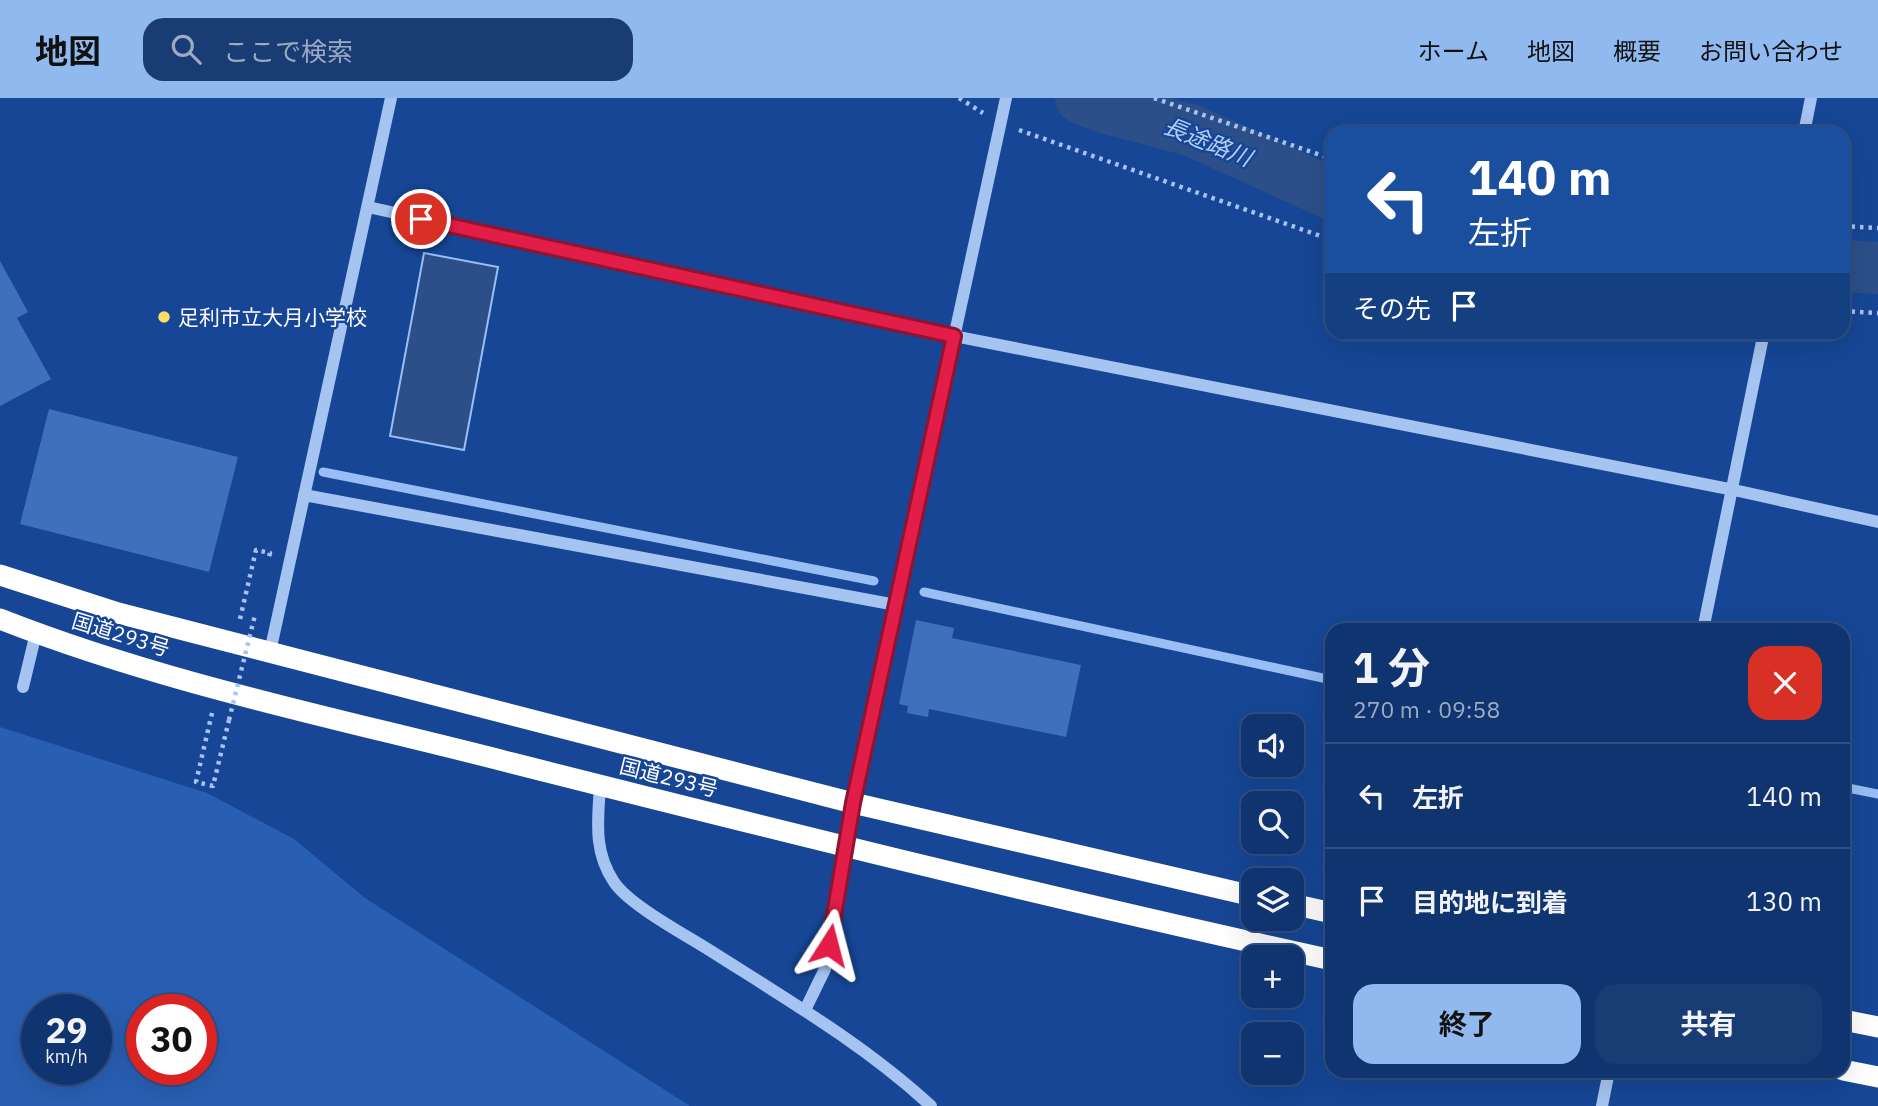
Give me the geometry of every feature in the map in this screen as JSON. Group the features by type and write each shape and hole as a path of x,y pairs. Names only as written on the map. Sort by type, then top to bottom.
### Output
{"highway":[{"name":"国道293号","path":"0,575 118,613 853,803 1241,893"},
{"name":"国道293号","path":"0,619 110,658 269,702 845,847 1325,958"},
{"path":"1304,907 1325,911"},
{"path":"1850,1021 1878,1027"},
{"path":"1850,1071 1878,1077"}],"street":[{"path":"270,652 391,98"},
{"path":"1805,126 1811,98"},
{"path":"805,1010 825,970 853,803 1003,111"},
{"path":"368,208 954,336 1734,490 1878,522"},
{"path":"1705,623 1734,490 1762,340"},
{"path":"303,495 896,606"},
{"path":"23,687 36,633"},
{"path":"600,785 596,835 603,863 616,885 648,911 805,1010 931,1106"},
{"path":"1602,1106 1608,1078"}],"path":[{"path":"958,98 1003,111 1325,237"},
{"path":"1154,98 1325,157"},
{"path":"1850,226 1878,228"},
{"path":"1850,311 1878,313"},
{"path":"240,622 256,550 270,553 267,566"},
{"path":"213,709 196,782 213,786 258,603"}],"shaded area":[{"path":"424,253 498,267 464,450 390,436"},
{"path":"0,727 207,793 294,839 365,898 690,1106 0,1106"}],"building":[{"path":"0,261 28,312 17,318 51,379 0,406"},
{"path":"49,409 238,457 209,572 20,524"},
{"path":"916,620 954,628 952,638 1081,665 1066,737 929,709 928,717 907,713 908,706 899,704"}],"waterway":[{"name":"長途路川","path":"1081,98 1107,108 1193,131 1325,191"},
{"name":"長途路川","path":"1850,266 1878,268"},
{"path":"323,472 874,581"},
{"path":"924,592 1325,678"},
{"path":"1850,788 1878,794"}],"place":[{"name":"足利市立大月小学校","path":"164,317"}],"route":[{"path":"421,219 954,336 853,803 829,945"}]}
